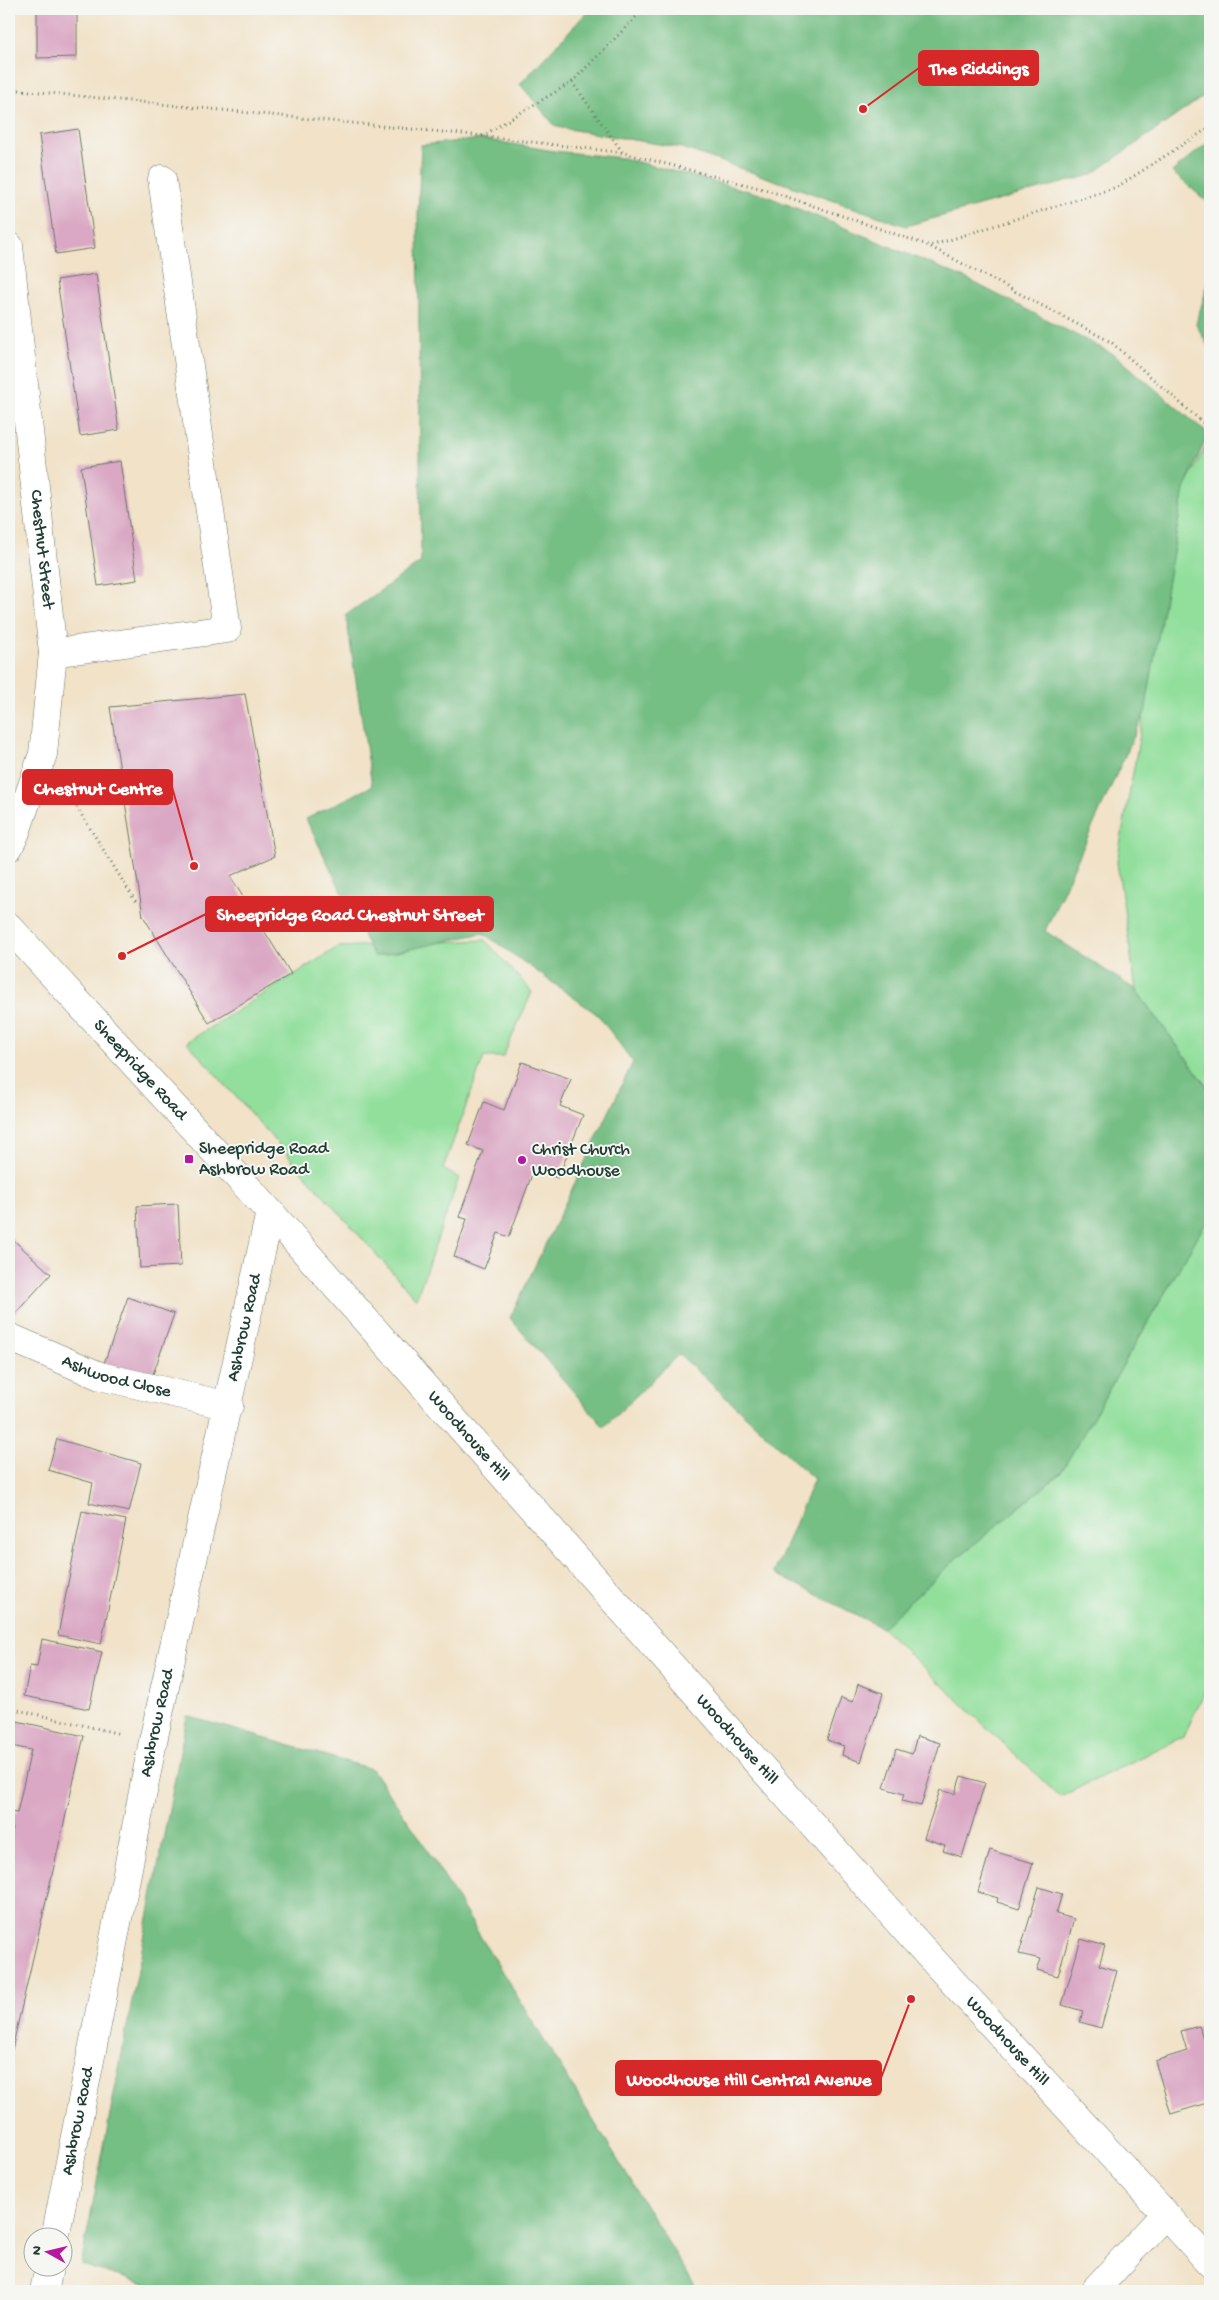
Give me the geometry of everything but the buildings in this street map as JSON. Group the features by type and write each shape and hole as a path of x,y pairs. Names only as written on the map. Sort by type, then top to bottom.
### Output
{"street":[{"path":"53,653 227,629 162,179"},
{"name":"Chestnut Street","path":"9,246 53,653 43,754 9,847"},
{"name":"Sheepridge Road","path":"9,927 270,1212"},
{"name":"Ashbrow Road","path":"57,2228 154,1741 229,1406 270,1212"},
{"name":"Woodhouse Hill","path":"270,1212 910,1935 1210,2263"},
{"name":"Ashwood Close","path":"9,1336 100,1376 229,1406"},
{"path":"1094,2291 1165,2214"},
{"path":"44,2291 47,2278"}],"path":[{"path":"482,136 572,82 638,15 641,9"},
{"path":"572,82 624,153"},
{"path":"9,89 482,136 624,153 767,190 930,246 1111,342 1210,429"},
{"path":"930,246 1117,187 1210,127"},
{"path":"43,754 136,902"},
{"path":"9,1708 154,1741"}],"green space":[{"path":"590,9 1210,9 1210,92 1091,175 906,226 682,148 556,127 520,84"},
{"path":"482,139 554,151 623,158 764,195 967,279 1115,355 1208,434 1184,489 1145,712 1045,931 1136,990 1210,1090 1210,1215 1060,1474 957,1558 882,1628 774,1573 814,1479 679,1354 604,1427 510,1318 633,1062 598,1015 483,933 374,957 306,819 372,786 346,615 421,562 418,214 421,145"},
{"path":"1210,141 1210,204 1172,172"},
{"path":"1210,277 1210,350 1196,324"},
{"path":"1210,438 1210,1090 1136,990 1117,862 1184,489"},
{"path":"485,940 532,992 503,1057 484,1057 443,1169 459,1178 416,1299 187,1042 338,947"},
{"path":"1210,1215 1210,1680 1184,1736 1060,1797 882,1628 957,1558 1060,1474"},
{"path":"187,1716 372,1769 420,1838 698,2291 169,2291 81,2265"}],"place":[{"name":"The Riddings","path":"863,109"},
{"name":"Chestnut Centre","path":"194,866"},
{"name":"Sheepridge Road Chestnut Street","path":"122,956"},
{"name":"Sheepridge Road Ashbrow Road","path":"189,1159"},
{"name":"Christ Church Woodhouse","path":"522,1160"},
{"name":"Woodhouse Hill Central Avenue","path":"911,1999"}]}
